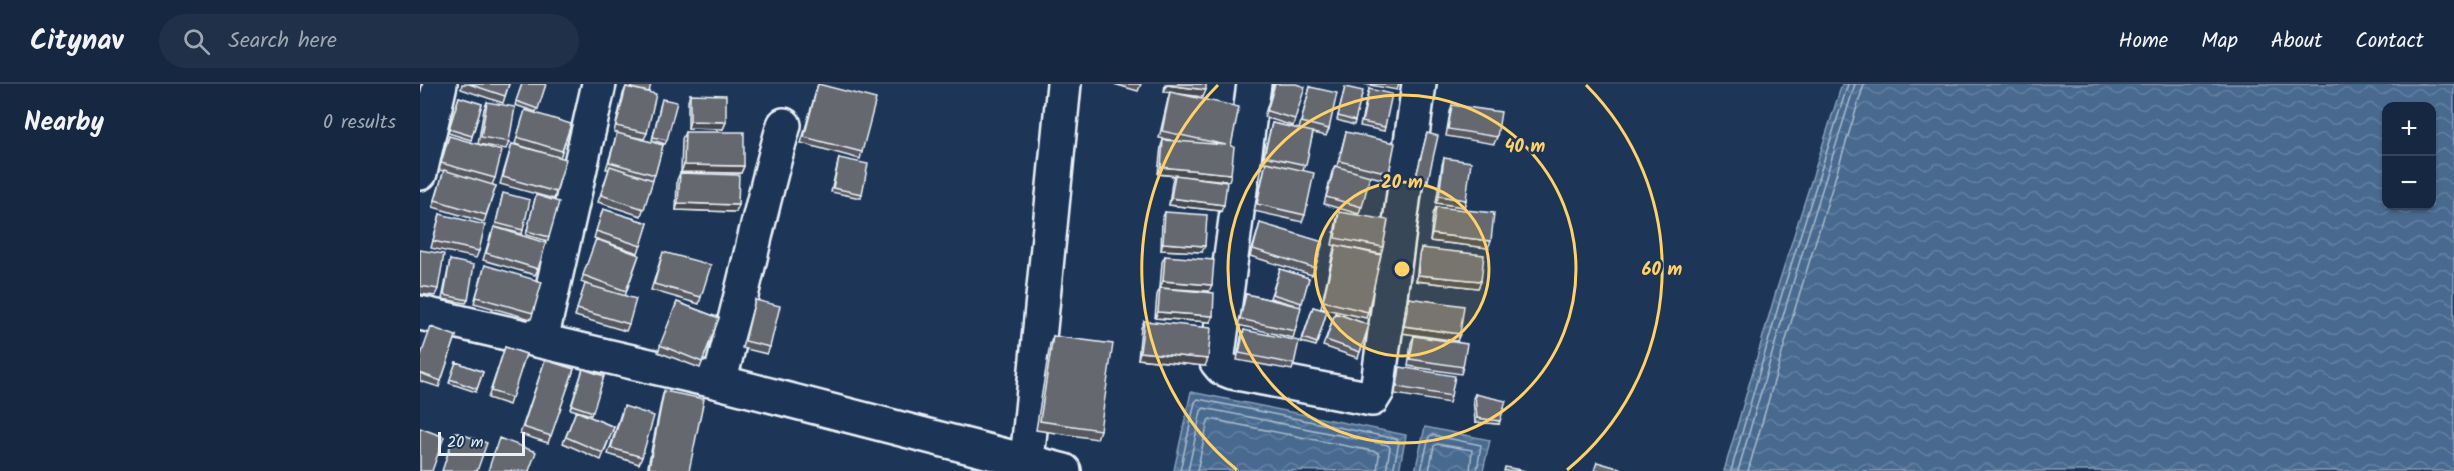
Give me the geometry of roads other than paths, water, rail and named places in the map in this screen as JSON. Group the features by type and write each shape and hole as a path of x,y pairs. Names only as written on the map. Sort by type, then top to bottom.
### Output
{"street":[{"path":"420,172 440,84"},
{"path":"541,340 598,84"},
{"path":"1028,461 1064,84"},
{"path":"1254,84 1217,362 1222,368 1232,372 1372,399 1377,391 1419,84"},
{"path":"719,382 735,325 766,186 784,125"},
{"path":"420,313 719,382 1064,471"}],"water":[{"path":"1842,84 2454,84 2454,471 1724,471 1775,295"},
{"path":"1191,392 1406,435 1399,471 1174,470"},
{"path":"1425,427 1490,440 1483,471 1415,471"}]}
